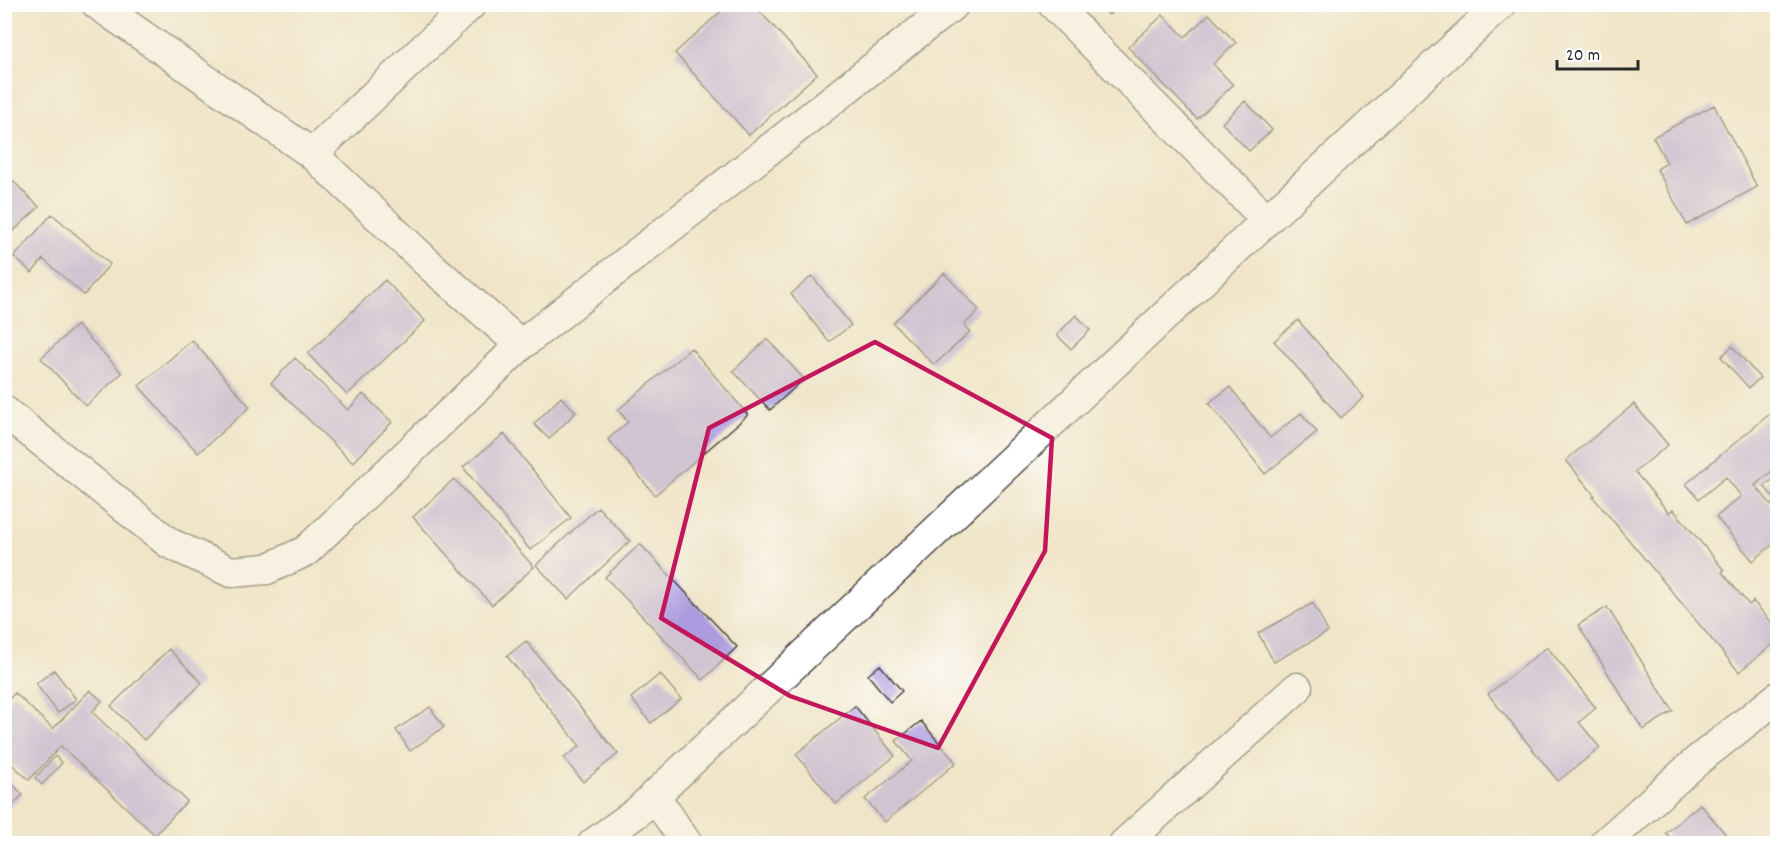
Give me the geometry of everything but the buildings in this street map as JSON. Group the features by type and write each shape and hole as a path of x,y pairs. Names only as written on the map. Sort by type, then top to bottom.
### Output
{"street":[{"path":"97,4 312,154 432,267 521,345"},
{"path":"312,154 471,4"},
{"path":"4,411 169,543 231,572 267,568 306,551 521,345 954,4"},
{"path":"1053,4 1267,220"},
{"path":"593,843 636,813 1267,220 1502,4"},
{"path":"1124,843 1297,688"},
{"path":"1604,843 1698,760 1778,697"},
{"path":"654,795 687,843"}],"highlighted area":[{"path":"875,342 1052,438 1045,551 938,748 790,696 661,618 709,428"}]}
